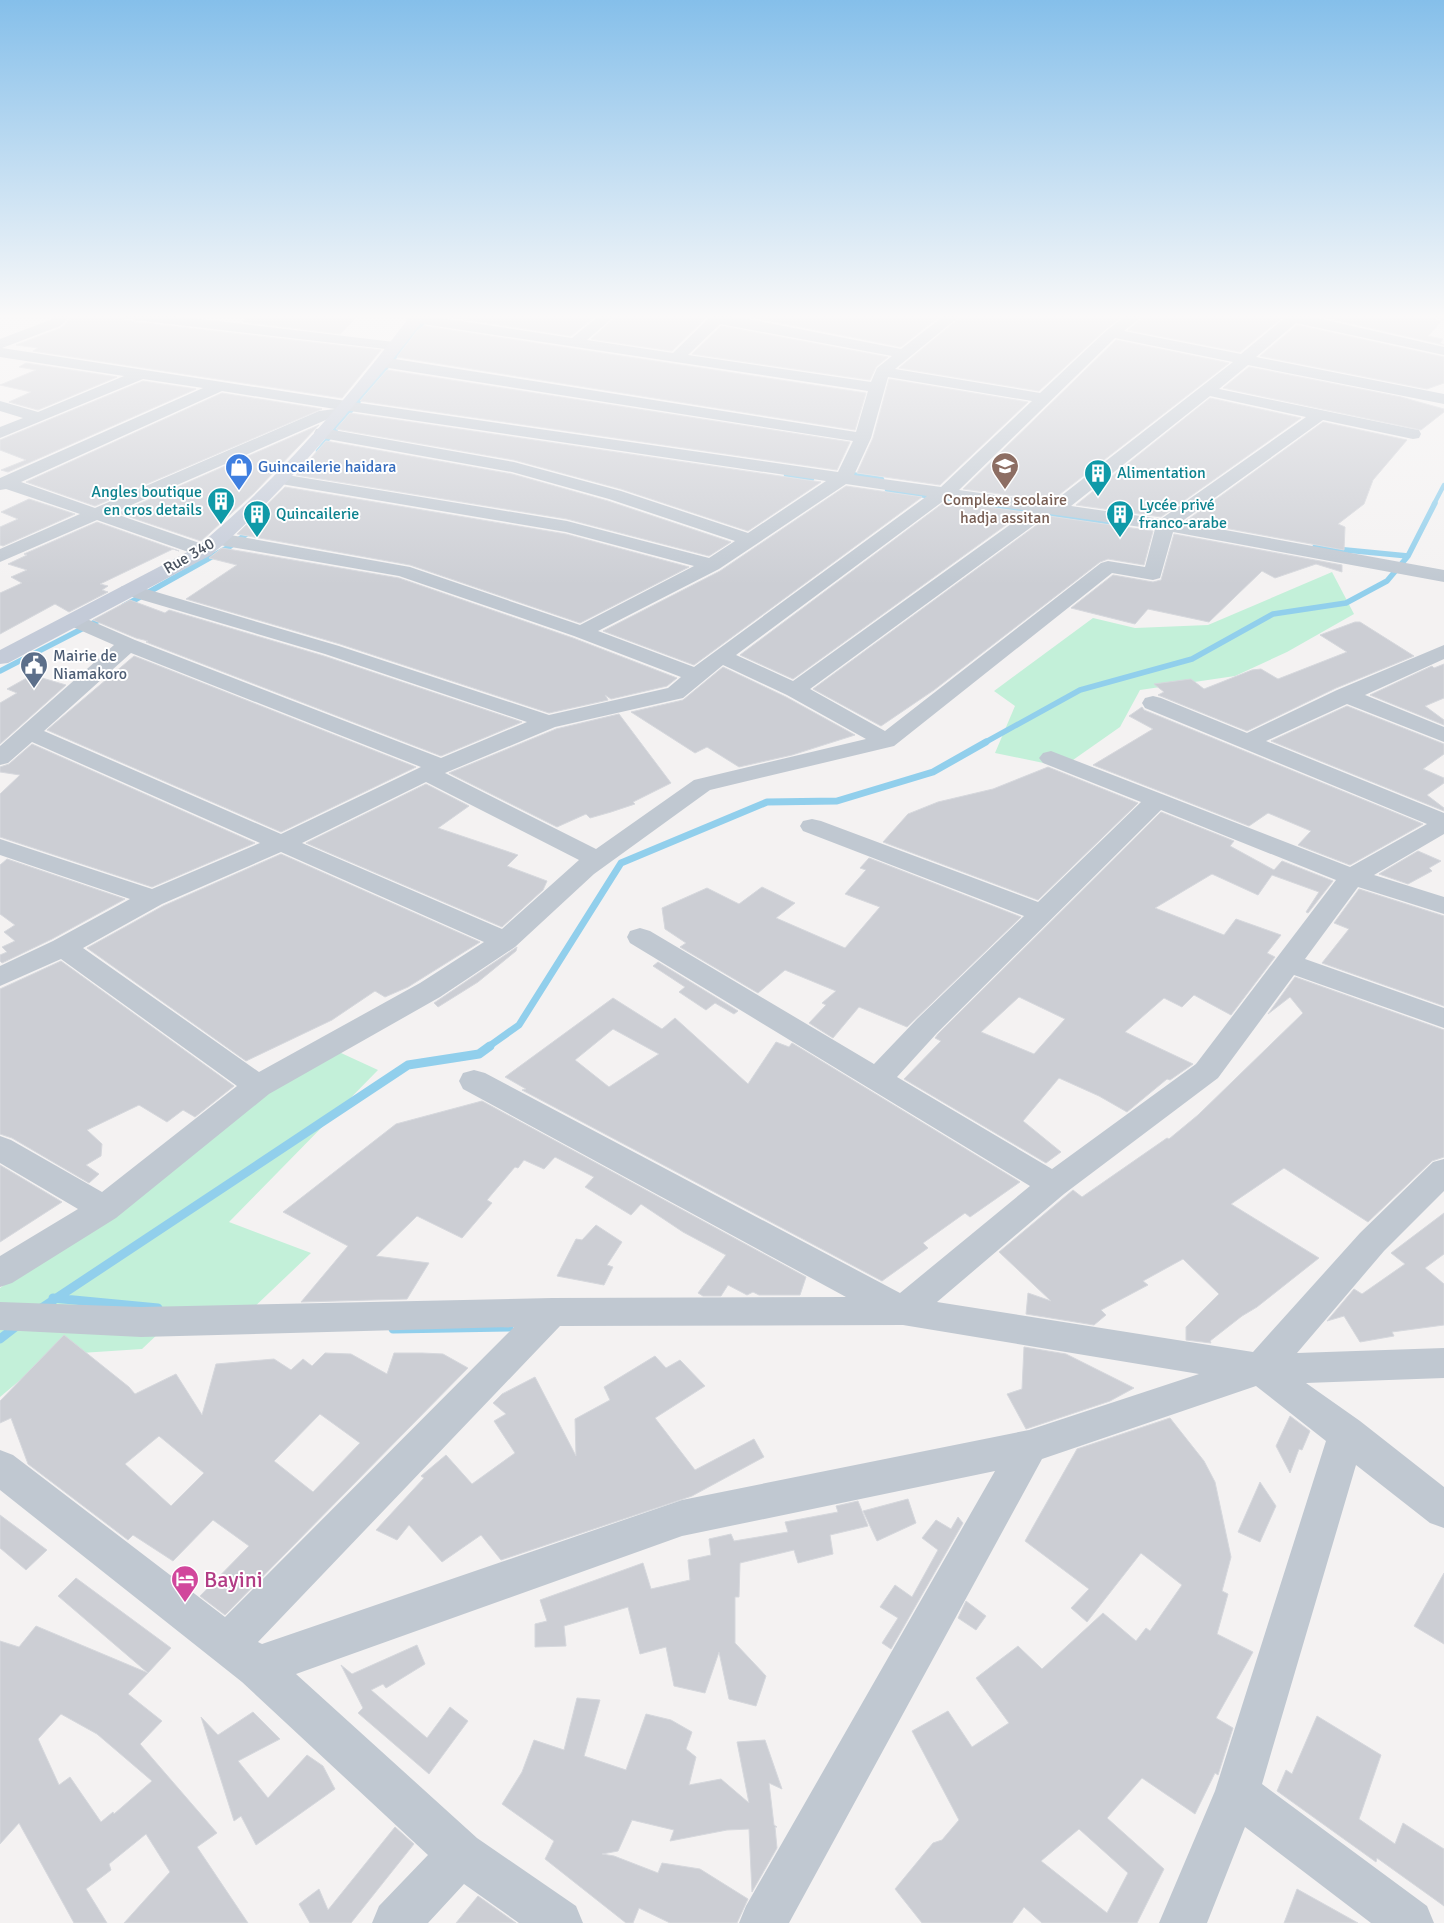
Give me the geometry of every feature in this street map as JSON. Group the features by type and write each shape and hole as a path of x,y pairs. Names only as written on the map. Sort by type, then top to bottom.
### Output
{"street":[{"path":"0,433 68,405"},
{"path":"3,484 179,405"},
{"path":"315,405 342,410 844,477 1164,525 1442,576"},
{"name":"Rue 340","path":"0,658 212,545 251,512 346,405"},
{"path":"652,405 863,438"},
{"path":"581,632 712,566 844,477 863,438 872,405"},
{"path":"0,976 63,947 153,898 282,843 433,769 548,722 675,693 720,656 943,493 1037,405"},
{"path":"795,690 1050,509 1189,405"},
{"path":"1271,405 1413,434"},
{"path":"0,406 38,417"},
{"path":"0,556 325,414 342,410"},
{"path":"0,1273 104,1209 258,1086 430,990 505,940 597,859 702,785 886,741 1108,567 1153,574 1164,525 1319,415"},
{"path":"322,433 514,466 615,494 751,540"},
{"path":"281,479 567,527 712,566"},
{"path":"3,484 93,514 212,545 403,571 581,632 696,676"},
{"path":"129,590 332,650 548,722"},
{"path":"73,620 433,769 597,859"},
{"path":"0,758 128,644"},
{"path":"1248,741 1444,651"},
{"path":"720,656 795,690 886,741"},
{"path":"1345,696 1444,735"},
{"path":"1154,703 1444,823"},
{"path":"28,732 505,940"},
{"path":"1051,758 1352,877 1444,906"},
{"path":"878,1079 927,1026 1157,800"},
{"path":"903,1311 1053,1185 1207,1070 1352,877 1444,823"},
{"path":"812,826 1042,913"},
{"path":"0,847 153,898"},
{"path":"640,937 1053,1185"},
{"path":"63,947 258,1086"},
{"path":"1289,963 1444,1018"},
{"path":"474,1081 903,1311"},
{"path":"0,1148 104,1209"},
{"path":"242,1655 682,1518 1029,1447 1261,1369 1372,1242 1444,1171"},
{"path":"0,1316 141,1322 552,1312 903,1311 1261,1369 1444,1363"},
{"path":"242,1655 552,1312"},
{"path":"1261,1369 1444,1510"},
{"path":"1184,1923 1237,1793 1346,1433"},
{"path":"763,1923 1029,1447"},
{"path":"0,1467 242,1655 461,1854 559,1923"},
{"path":"1237,1793 1410,1923"},
{"path":"396,1923 461,1854"}],"green space":[{"path":"1332,572 1354,614 1287,652 1235,676 1140,690 1120,727 1063,767 995,753 1015,706 994,691 1093,618 1135,628 1208,625"},
{"path":"328,1047 378,1070 229,1222 311,1253 246,1315 180,1313 142,1349 50,1355 0,1397 0,1288"}],"building":[{"path":"19,405 51,405 38,410"},
{"path":"85,405 160,405 8,472 1,470 26,460 0,450 0,440"},
{"path":"196,405 295,405 322,409 95,506 26,482"},
{"path":"386,405 610,405 850,442 837,470"},
{"path":"697,405 863,405 855,430"},
{"path":"882,405 1025,405 940,485 857,473 873,438"},
{"path":"1050,405 1175,405 1051,501 963,489"},
{"path":"1202,405 1241,405 1301,418 1161,517 1076,505"},
{"path":"1302,405 1429,405 1444,409 1444,412 1421,430"},
{"path":"350,413 821,482 748,531 621,489 514,460 336,429"},
{"path":"1323,422 1407,440 1373,480 1364,504 1338,524 1345,527 1344,550 1186,521"},
{"path":"319,425 254,493 201,541 118,513"},
{"path":"326,441 512,474 608,501 731,542 709,556 567,519 296,475"},
{"path":"846,486 922,497 694,665 603,631 720,571"},
{"path":"285,487 566,534 689,567 580,623 410,565 237,534"},
{"path":"29,499 75,514 3,546 0,545 0,527 18,519 1,512"},
{"path":"946,501 1024,512 793,679 740,655"},
{"path":"1049,516 1153,531 1144,565 1108,559 1100,562 934,690 881,726 813,689"},
{"path":"97,522 179,551 173,549 100,584 108,586 102,590 108,592 69,612 55,604 0,634 0,593 22,583 11,577 27,570 8,564 27,555 24,554"},
{"path":"1174,534 1342,565 1342,572 1316,564 1275,578 1262,571 1209,622 1148,609 1135,624 1071,608 1113,575 1153,582 1161,580"},
{"path":"222,548 399,578 573,638 677,678 667,686 611,699 605,695 608,700 549,713 340,644 186,599 237,565 209,558"},
{"path":"130,600 165,613 169,610 324,656 522,722 441,756 93,620"},
{"path":"1355,622 1360,622 1414,656 1336,688 1247,731 1158,695 1164,692 1154,684 1191,679 1204,689 1252,670 1261,669 1278,679 1347,652 1320,635"},
{"path":"134,656 416,767 281,832 47,730"},
{"path":"1444,664 1444,698 1425,706 1444,720 1444,725 1370,695 1432,666 1434,668"},
{"path":"723,667 786,697 855,735 792,755 739,767 707,747 695,753 631,712 683,700"},
{"path":"32,675 66,685 0,744 0,703 17,693 7,689"},
{"path":"1347,706 1444,744 1444,754 1423,769 1444,778 1444,783 1427,795 1444,808 1444,811 1271,741"},
{"path":"1142,707 1144,710 1423,824 1350,865 1298,845 1311,831 1268,813 1249,826 1093,765 1153,729 1129,716"},
{"path":"619,714 671,783 633,802 635,804 590,818 586,814 557,827 449,773 556,729"},
{"path":"32,744 255,843 152,887 0,837 0,794 20,775 0,772 0,767 9,764"},
{"path":"1048,767 1138,803 1038,900 883,842 908,814 938,802 993,789"},
{"path":"426,784 469,806 438,828 518,855 507,866 547,881 543,890 502,927 306,843"},
{"path":"1161,812 1234,841 1230,846 1274,870 1282,861 1333,881 1308,913 1306,912 1319,892 1272,875 1258,895 1212,874 1155,908 1224,935 1236,919 1281,935 1267,953 1275,957 1231,1015 1194,995 1182,1007 1164,998 1125,1032 1193,1064 1170,1080 1167,1079 1127,1112 1099,1096 1059,1078 1023,1121 1061,1152 1046,1163 904,1079 941,1041 935,1038","holes":["1019,997 1065,1019 1034,1054 981,1032"]},
{"path":"1418,851 1441,861 1429,868 1432,871 1408,884 1379,874"},
{"path":"281,854 480,942 408,987 385,997 375,991 332,1020 246,1061 87,948 163,906"},
{"path":"869,858 1021,917 907,1027 859,1007 833,1038 809,1023 826,1005 822,1003 836,991 785,970 758,993 680,947 686,943 665,929 662,908 707,888 739,904 762,887 795,903 776,918 845,948 880,907 845,894 866,870 860,868"},
{"path":"7,859 125,899 52,939 2,963 0,955 7,952 2,947 15,941 4,932 15,925 0,914 0,865"},
{"path":"1359,889 1444,916 1444,1006 1322,963 1349,929 1334,923"},
{"path":"517,947 516,951 478,982 438,1007 434,1003"},
{"path":"61,961 234,1086 195,1117 183,1110 167,1122 139,1105 87,1130 102,1144 101,1156 86,1165 99,1174 89,1183 12,1138 0,1134 0,989"},
{"path":"658,962 738,1011 734,1014 715,1003 706,1010 679,992 685,987 653,966"},
{"path":"1295,977 1444,1030 1444,1157 1432,1161 1368,1222 1284,1168 1231,1204 1319,1258 1210,1341 1211,1343 1186,1340 1186,1327 1219,1294 1183,1259 1143,1281 1148,1285 1101,1310 1106,1315 1094,1325 1026,1314 1028,1293 1051,1301 999,1252 1073,1190 1082,1197 1167,1138 1169,1139 1198,1115 1303,1013 1290,997 1268,1014"},
{"path":"613,998 662,1029 675,1018 748,1084 776,1042 789,1047 792,1043 1020,1182 970,1217 965,1213 923,1243 928,1248 882,1281 522,1090 526,1089 505,1077","holes":["613,1029 659,1054 609,1087 575,1060"]},
{"path":"482,1101 806,1277 800,1295 759,1295 753,1292 747,1295 728,1285 721,1296 703,1296 698,1293 726,1255 683,1232 641,1204 631,1215 585,1187 594,1177 555,1157 544,1169 524,1160 518,1168 515,1167 487,1200 492,1203 462,1238 417,1216 376,1256 429,1263 407,1299 301,1302 348,1246 283,1212 396,1124"},
{"path":"0,1165 62,1202 0,1242"},
{"path":"1444,1213 1444,1254 1425,1268 1444,1284 1444,1325 1392,1332 1394,1336 1360,1342 1344,1316 1327,1321 1354,1289 1362,1294 1405,1264 1391,1253"},
{"path":"596,1225 622,1242 607,1265 613,1267 604,1285 557,1276 576,1239 582,1240"},
{"path":"64,1335 129,1387 135,1394 176,1374 202,1415 216,1364 274,1359 291,1370 303,1359 312,1366 325,1353 351,1354 387,1374 394,1353 422,1353 443,1354 468,1368 225,1615 200,1596 249,1546 213,1520 173,1561 133,1535 128,1540 28,1464 11,1418 0,1423 0,1401","holes":["320,1414 360,1443 313,1492 274,1461","159,1436 204,1473 171,1506 125,1464"]},
{"path":"1024,1347 1066,1354 1134,1388 1110,1401 1026,1429 1007,1394 1022,1389"},
{"path":"655,1356 666,1368 680,1360 705,1386 655,1418 695,1470 754,1439 764,1457 692,1496 501,1560 481,1535 442,1562 409,1525 397,1540 376,1530 424,1478 421,1476 446,1455 472,1484 515,1453 494,1421 506,1414 493,1403 502,1394 535,1377 576,1456 575,1419 610,1400 604,1387"},
{"path":"1290,1416 1310,1431 1302,1450 1299,1449 1290,1473 1276,1446"},
{"path":"1170,1418 1204,1461 1215,1482 1231,1557 1222,1591 1228,1594 1217,1634 1253,1652 1216,1718 1233,1728 1218,1775 1215,1773 1195,1814 1142,1778 1107,1818 1164,1869 1137,1923 1042,1923 1024,1907 1012,1923 922,1923 895,1889 933,1843 942,1840 959,1820 912,1731 948,1711 972,1747 1009,1723 976,1678 1018,1646 1042,1669 1103,1613 1136,1641 1146,1628 1150,1631 1182,1585 1141,1553 1087,1622 1071,1608 1089,1589 1025,1541 1077,1449","holes":["1079,1829 1128,1873 1107,1913 1041,1861"]},
{"path":"1260,1482 1276,1506 1260,1542 1238,1532"},
{"path":"908,1499 916,1523 877,1541 863,1511"},
{"path":"858,1501 868,1526 830,1535 833,1554 798,1563 794,1550 740,1563 739,1597 735,1597 735,1643 766,1676 756,1706 729,1699 719,1652 705,1693 674,1686 666,1647 640,1654 628,1607 564,1626 566,1646 535,1647 535,1624 547,1621 540,1600 643,1563 651,1589 690,1580 688,1560 711,1555 709,1539 731,1534 734,1541 788,1532 785,1522 838,1512 836,1506"},
{"path":"0,1515 47,1550 26,1570 0,1548"},
{"path":"958,1517 963,1523 891,1649 882,1643 898,1618 880,1607 895,1585 912,1597 938,1550 922,1538 936,1520 951,1529"},
{"path":"1444,1573 1444,1644 1414,1626"},
{"path":"76,1578 171,1648 148,1673 58,1596"},
{"path":"966,1601 986,1616 976,1630 958,1618"},
{"path":"36,1626 148,1673 128,1694 162,1721 140,1744 217,1833 197,1847 248,1923 124,1923 170,1872 146,1834 109,1864 111,1870 86,1889 107,1923 74,1923 19,1823 0,1844 0,1641 19,1647","holes":["61,1714 97,1734 152,1781 114,1814 113,1812 101,1822 70,1777 59,1785 38,1739"]},
{"path":"417,1645 425,1664 386,1688 383,1684 371,1690 427,1738 450,1707 468,1721 429,1774 358,1713 363,1708 341,1665 352,1674"},
{"path":"577,1698 600,1700 584,1756 626,1770 646,1714 671,1720 692,1732 686,1749 696,1757 689,1785 721,1779 749,1803 737,1742 765,1740 782,1789 769,1783 774,1825 777,1827 775,1827 777,1848 752,1892 749,1829 727,1830 670,1841 674,1830 632,1820 618,1851 602,1854 614,1856 658,1873 662,1863 700,1869 748,1899 737,1923 670,1923 639,1908 633,1923 626,1923 545,1859 554,1841 502,1804 522,1772 534,1740 564,1750"},
{"path":"253,1712 280,1739 238,1761 268,1798 307,1755 323,1766 335,1789 256,1845 241,1816 234,1821 201,1717 218,1735"},
{"path":"1317,1716 1381,1755 1359,1819 1395,1844 1403,1823 1444,1849 1444,1906 1377,1858 1376,1862 1277,1791 1286,1770 1292,1774"},
{"path":"395,1827 414,1844 351,1923 310,1923 299,1904 319,1889 328,1910"},
{"path":"1297,1889 1358,1923 1284,1923"},
{"path":"478,1896 516,1923 456,1923"}],"waterway":[{"path":"318,451 356,405"},
{"path":"846,473 882,479"},
{"path":"786,475 812,479"},
{"path":"1434,504 1444,485"},
{"path":"887,490 978,504"},
{"path":"970,503 1123,527"},
{"path":"1408,556 1435,503"},
{"path":"124,606 229,547 253,529"},
{"path":"1315,547 1408,556"},
{"path":"984,743 1080,690 1192,659 1273,614 1346,603 1387,581 1408,556"},
{"path":"0,671 105,617"},
{"path":"488,1047 519,1025 621,863 767,802 837,801 933,772 986,742"},
{"path":"56,1298 408,1065 479,1054 490,1046"},
{"path":"40,1309 56,1298"},
{"path":"56,1298 158,1308"},
{"path":"0,1339 18,1325"},
{"path":"393,1329 509,1327"}],"place":[{"name":"Complexe scolaire hadja assitan","path":"1005,490"},
{"name":"Guincailerie haidara","path":"239,491"},
{"name":"Alimentation","path":"1098,497"},
{"name":"Angles boutique en cros details","path":"221,525"},
{"name":"Quincailerie","path":"257,538"},
{"name":"Lycée privé franco-arabe","path":"1120,538"},
{"name":"Mairie de Niamakoro","path":"34,689"},
{"name":"Bayini","path":"185,1603"}]}
